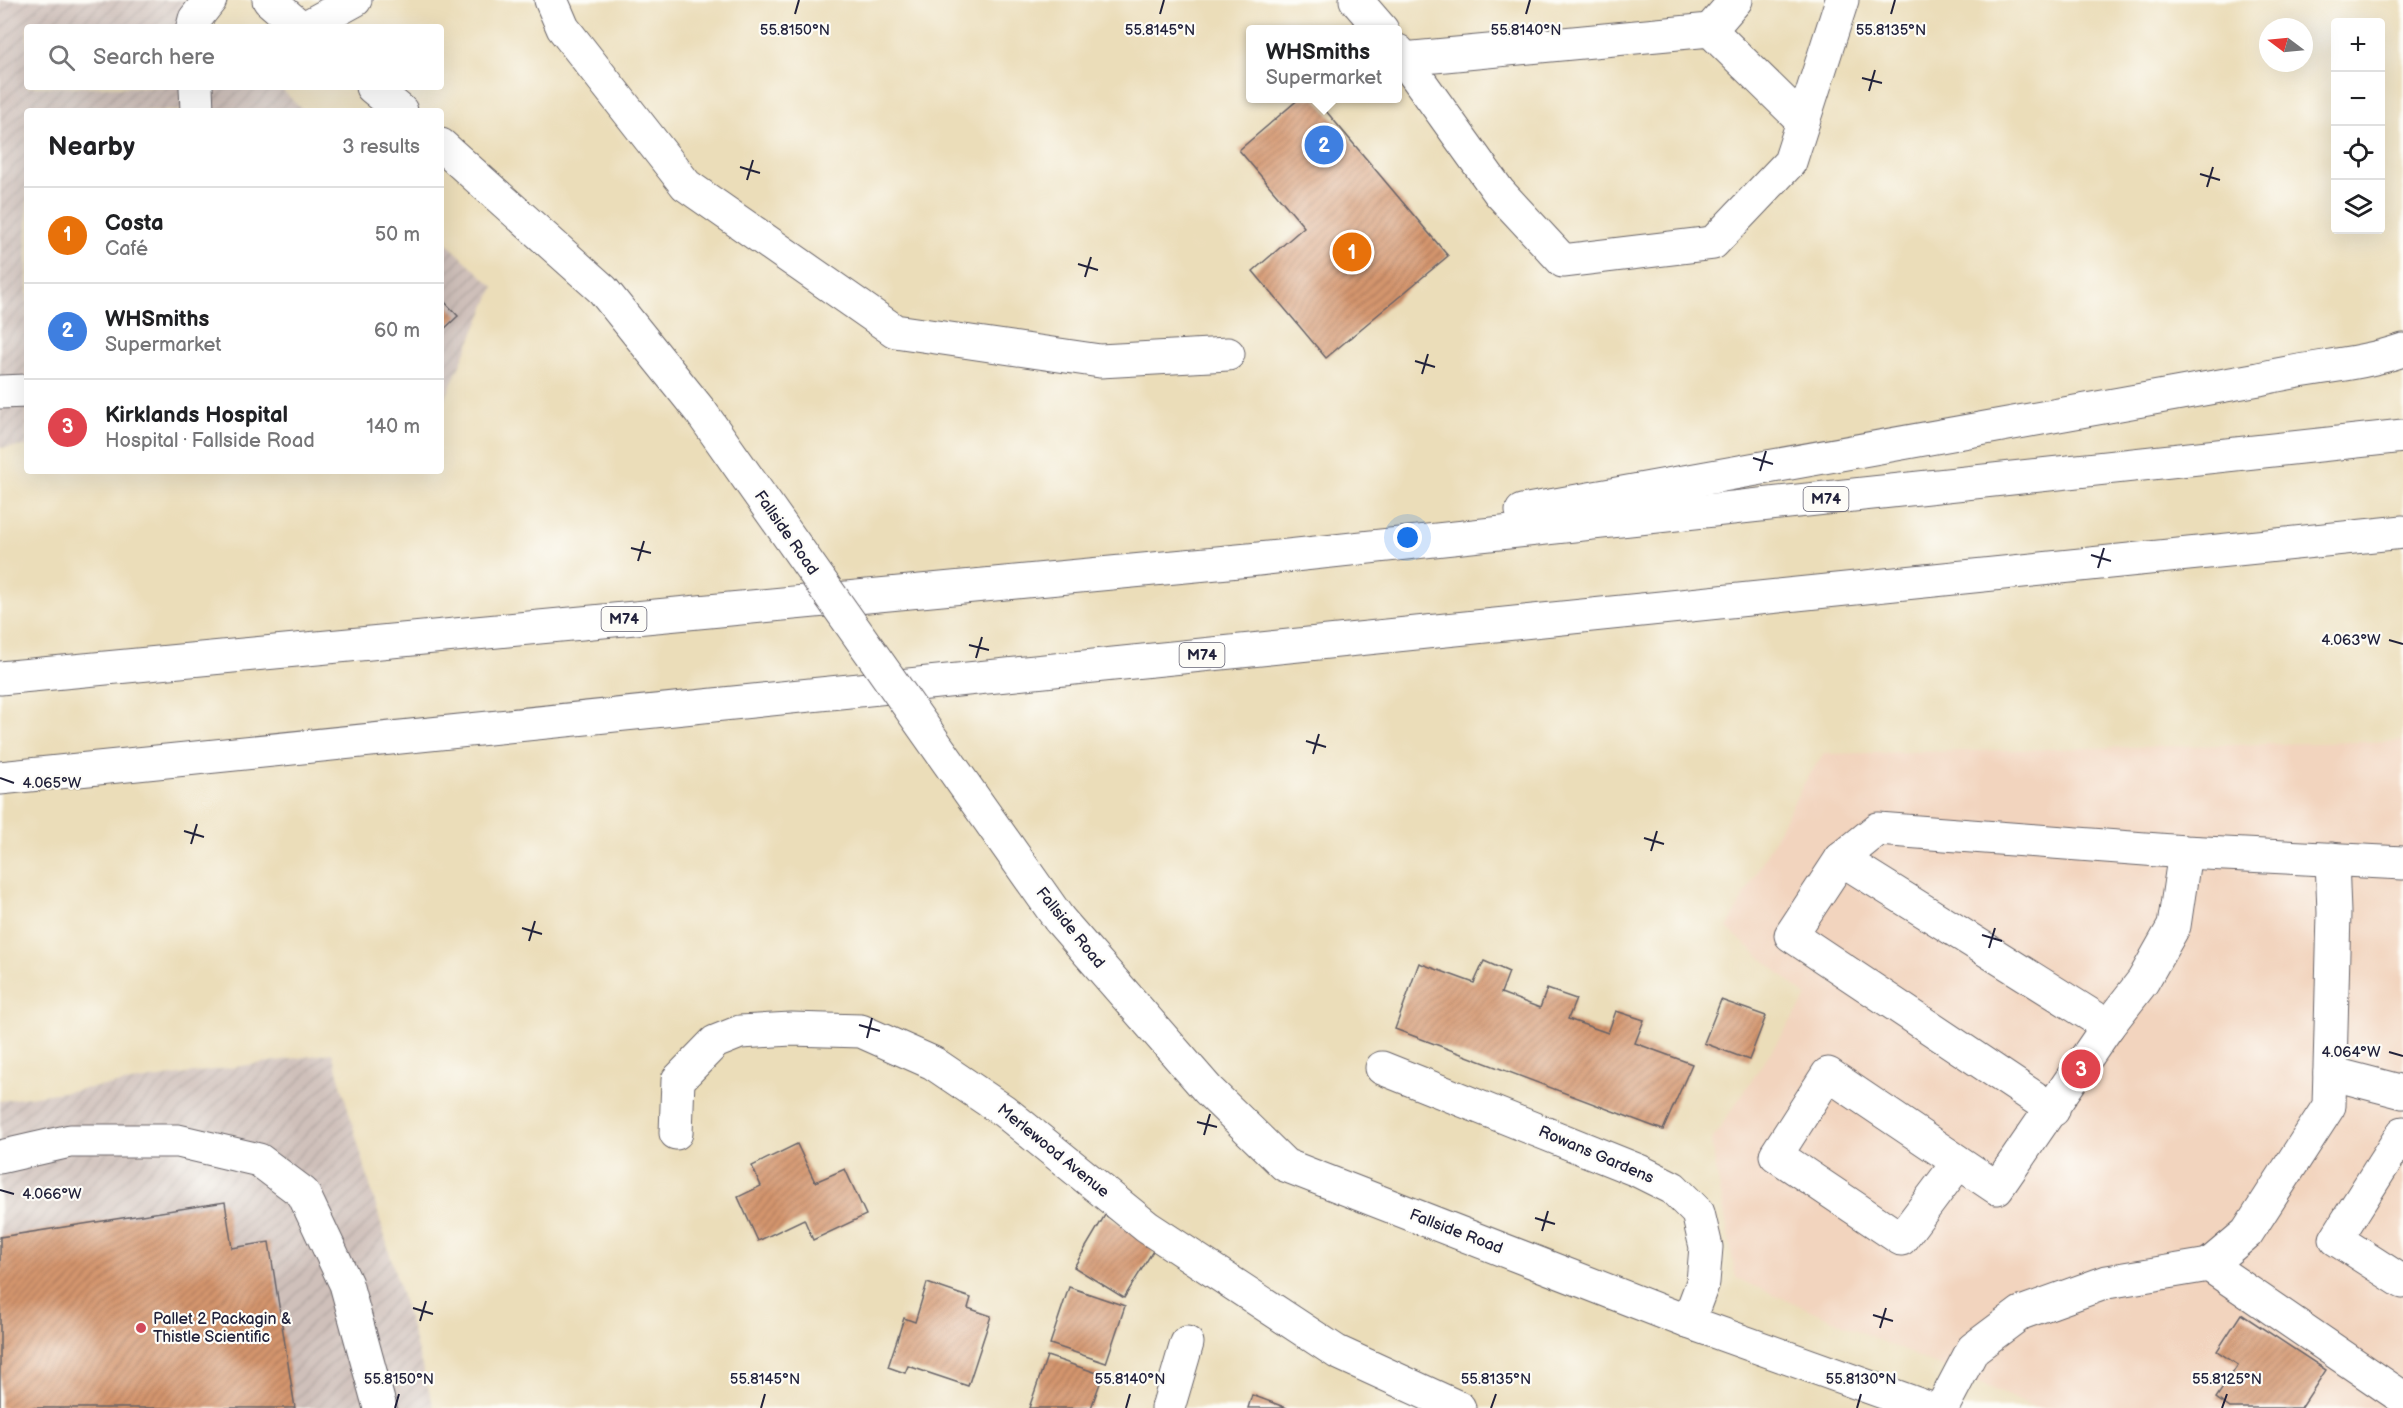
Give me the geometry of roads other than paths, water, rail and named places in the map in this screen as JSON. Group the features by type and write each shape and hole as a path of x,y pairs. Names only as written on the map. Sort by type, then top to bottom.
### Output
{"main road":[{"path":"194,24 210,0"},
{"path":"269,0 297,24"},
{"path":"311,24 355,0"},
{"path":"551,0 563,28 686,185 895,331 1100,361 1228,354"},
{"path":"1356,0 1378,25"},
{"path":"1402,55 1710,30 1736,0"},
{"path":"1402,58 1499,192 1563,261 1713,243 1790,162 1842,0"},
{"path":"1710,30 1803,121"},
{"path":"196,90 197,108"},
{"path":"376,90 397,108"},
{"name":"Fallside Road","path":"444,148 603,290 701,412 1059,919 1208,1090 1285,1165 1688,1322 1864,1398 1928,1408"},
{"path":"1248,560 2259,379 2285,372 2383,357 2403,350"},
{"path":"0,392 24,391"},
{"name":"M74","path":"0,678 1248,560 2403,436"},
{"name":"M74","path":"0,778 2403,532"},
{"path":"2053,1110 1791,935 1841,859 1878,829 2185,852 2403,862"},
{"path":"1958,1163 1901,1239 1776,1155 1828,1074 1997,1188 2053,1110 2108,1026 2143,981 2174,926 2185,852"},
{"path":"1841,859 2108,1026"},
{"path":"1942,1408 1973,1349 2021,1313 2107,1282 2209,1265 2247,1233 2329,1106 2334,913 2332,859"},
{"name":"Merlewood Avenue","path":"676,1133 678,1080 715,1042 741,1032 791,1029 861,1032 933,1063 1004,1111 1147,1227 1337,1352 1460,1408"},
{"name":"Rowans Gardens","path":"1382,1068 1639,1171 1673,1188 1698,1213 1706,1247 1703,1282 1688,1322"},
{"path":"2330,1073 2403,1092"},
{"path":"2403,1133 2393,1171 2336,1239 2403,1282"},
{"path":"0,1157 70,1141 178,1142 259,1160 303,1193 308,1203 346,1284 380,1408"},
{"path":"2209,1265 2403,1398"},
{"path":"1168,1408 1187,1343"}],"place":[{"name":"WHSmiths","path":"1324,145"},
{"name":"Costa","path":"1352,252"},
{"name":"Kirklands Hospital","path":"2081,1069"},
{"name":"Pallet 2 Packagin & Thistle Scientific","path":"141,1328"}]}
